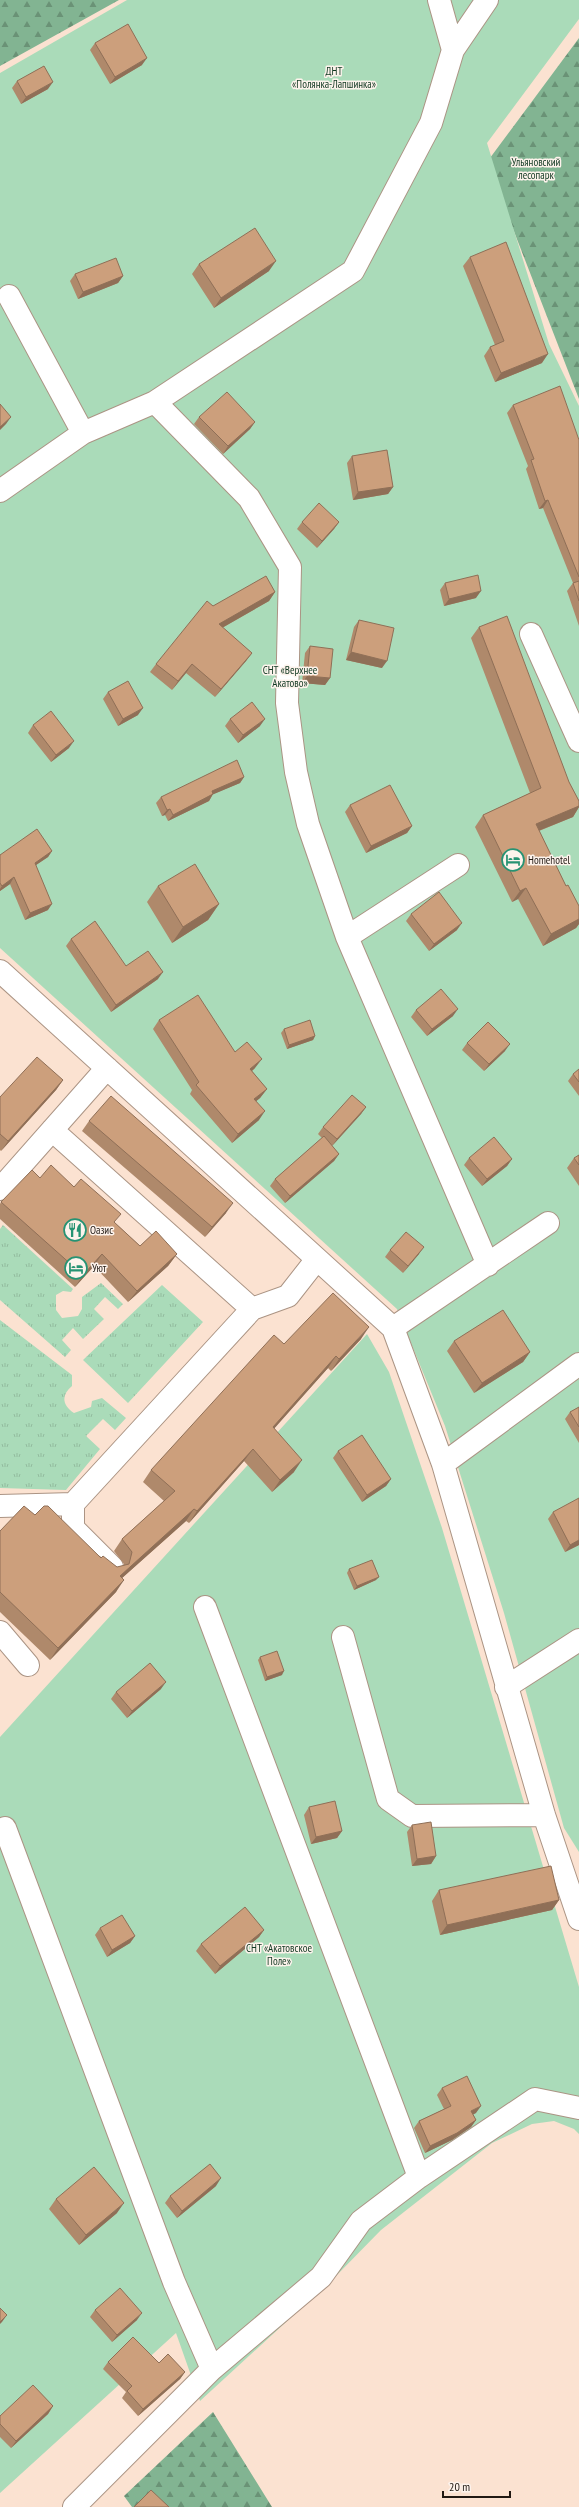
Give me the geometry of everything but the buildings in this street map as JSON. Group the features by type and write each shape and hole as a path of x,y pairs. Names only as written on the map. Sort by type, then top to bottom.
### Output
{"street":[{"path":"439,0 453,50"},
{"path":"0,491 83,433 155,402 353,271 431,123 453,50 487,0"},
{"path":"9,296 83,433"},
{"path":"155,402 249,498 290,567 287,703 296,772 308,824 347,937 488,1265"},
{"path":"531,634 579,740"},
{"path":"347,937 458,865"},
{"path":"0,971 393,1328 443,1464 506,1688 544,1815 577,1908"},
{"path":"0,1189 107,1068"},
{"path":"52,1130 252,1309"},
{"path":"393,1328 548,1223"},
{"path":"112,1567 73,1528 74,1504 252,1309 288,1296 317,1259"},
{"path":"443,1464 579,1364"},
{"path":"0,1506 74,1504"},
{"path":"205,1607 419,2177"},
{"path":"0,1632 28,1665"},
{"path":"343,1637 388,1799 412,1816 544,1815"},
{"path":"506,1688 579,1640"},
{"path":"5,1828 174,2282 212,2369"},
{"path":"74,2507 212,2369 322,2277 361,2221 419,2177 535,2099 579,2108"}],"green space":[{"path":"0,0 119,0 0,66"},
{"name":"СНТ «Верхнее Акатово»","path":"127,0 579,0 579,19 487,143 549,344 579,406 579,1852 564,1828 504,1613 445,1426 397,1309 0,948 0,73"},
{"name":"Ульяновский лесопарк","path":"579,38 579,399 487,162"},
{"path":"3,1225 73,1289 71,1292 63,1291 56,1295 56,1310 62,1318 78,1316 82,1309 82,1297 101,1283 123,1304 118,1309 105,1297 94,1309 104,1319 83,1339 73,1328 62,1340 71,1350 65,1357 0,1300 0,1229"},
{"path":"162,1285 203,1322 128,1403 83,1360"},
{"path":"0,1320 72,1375 72,1386 68,1389 64,1400 70,1410 74,1413 91,1407 92,1401 102,1398 126,1418 115,1430 103,1419 86,1436 100,1449 66,1490 0,1488"},
{"name":"СНТ «Акатовское Поле»","path":"367,1334 389,1372 442,1528 579,1987 579,2134 574,2129 554,2121 532,2124 492,2143 381,2230 335,2277 200,2401 176,2333 0,2493 0,1737"},
{"path":"213,2412 272,2507 132,2507 124,2496"}],"place":[{"name":"Homehotel","path":"513,860"},
{"name":"Оазис","path":"75,1230"},
{"name":"Уют","path":"76,1268"}],"park label":[{"name":"ДНТ «Полянка-Лапшинка»","path":"334,77"}]}
